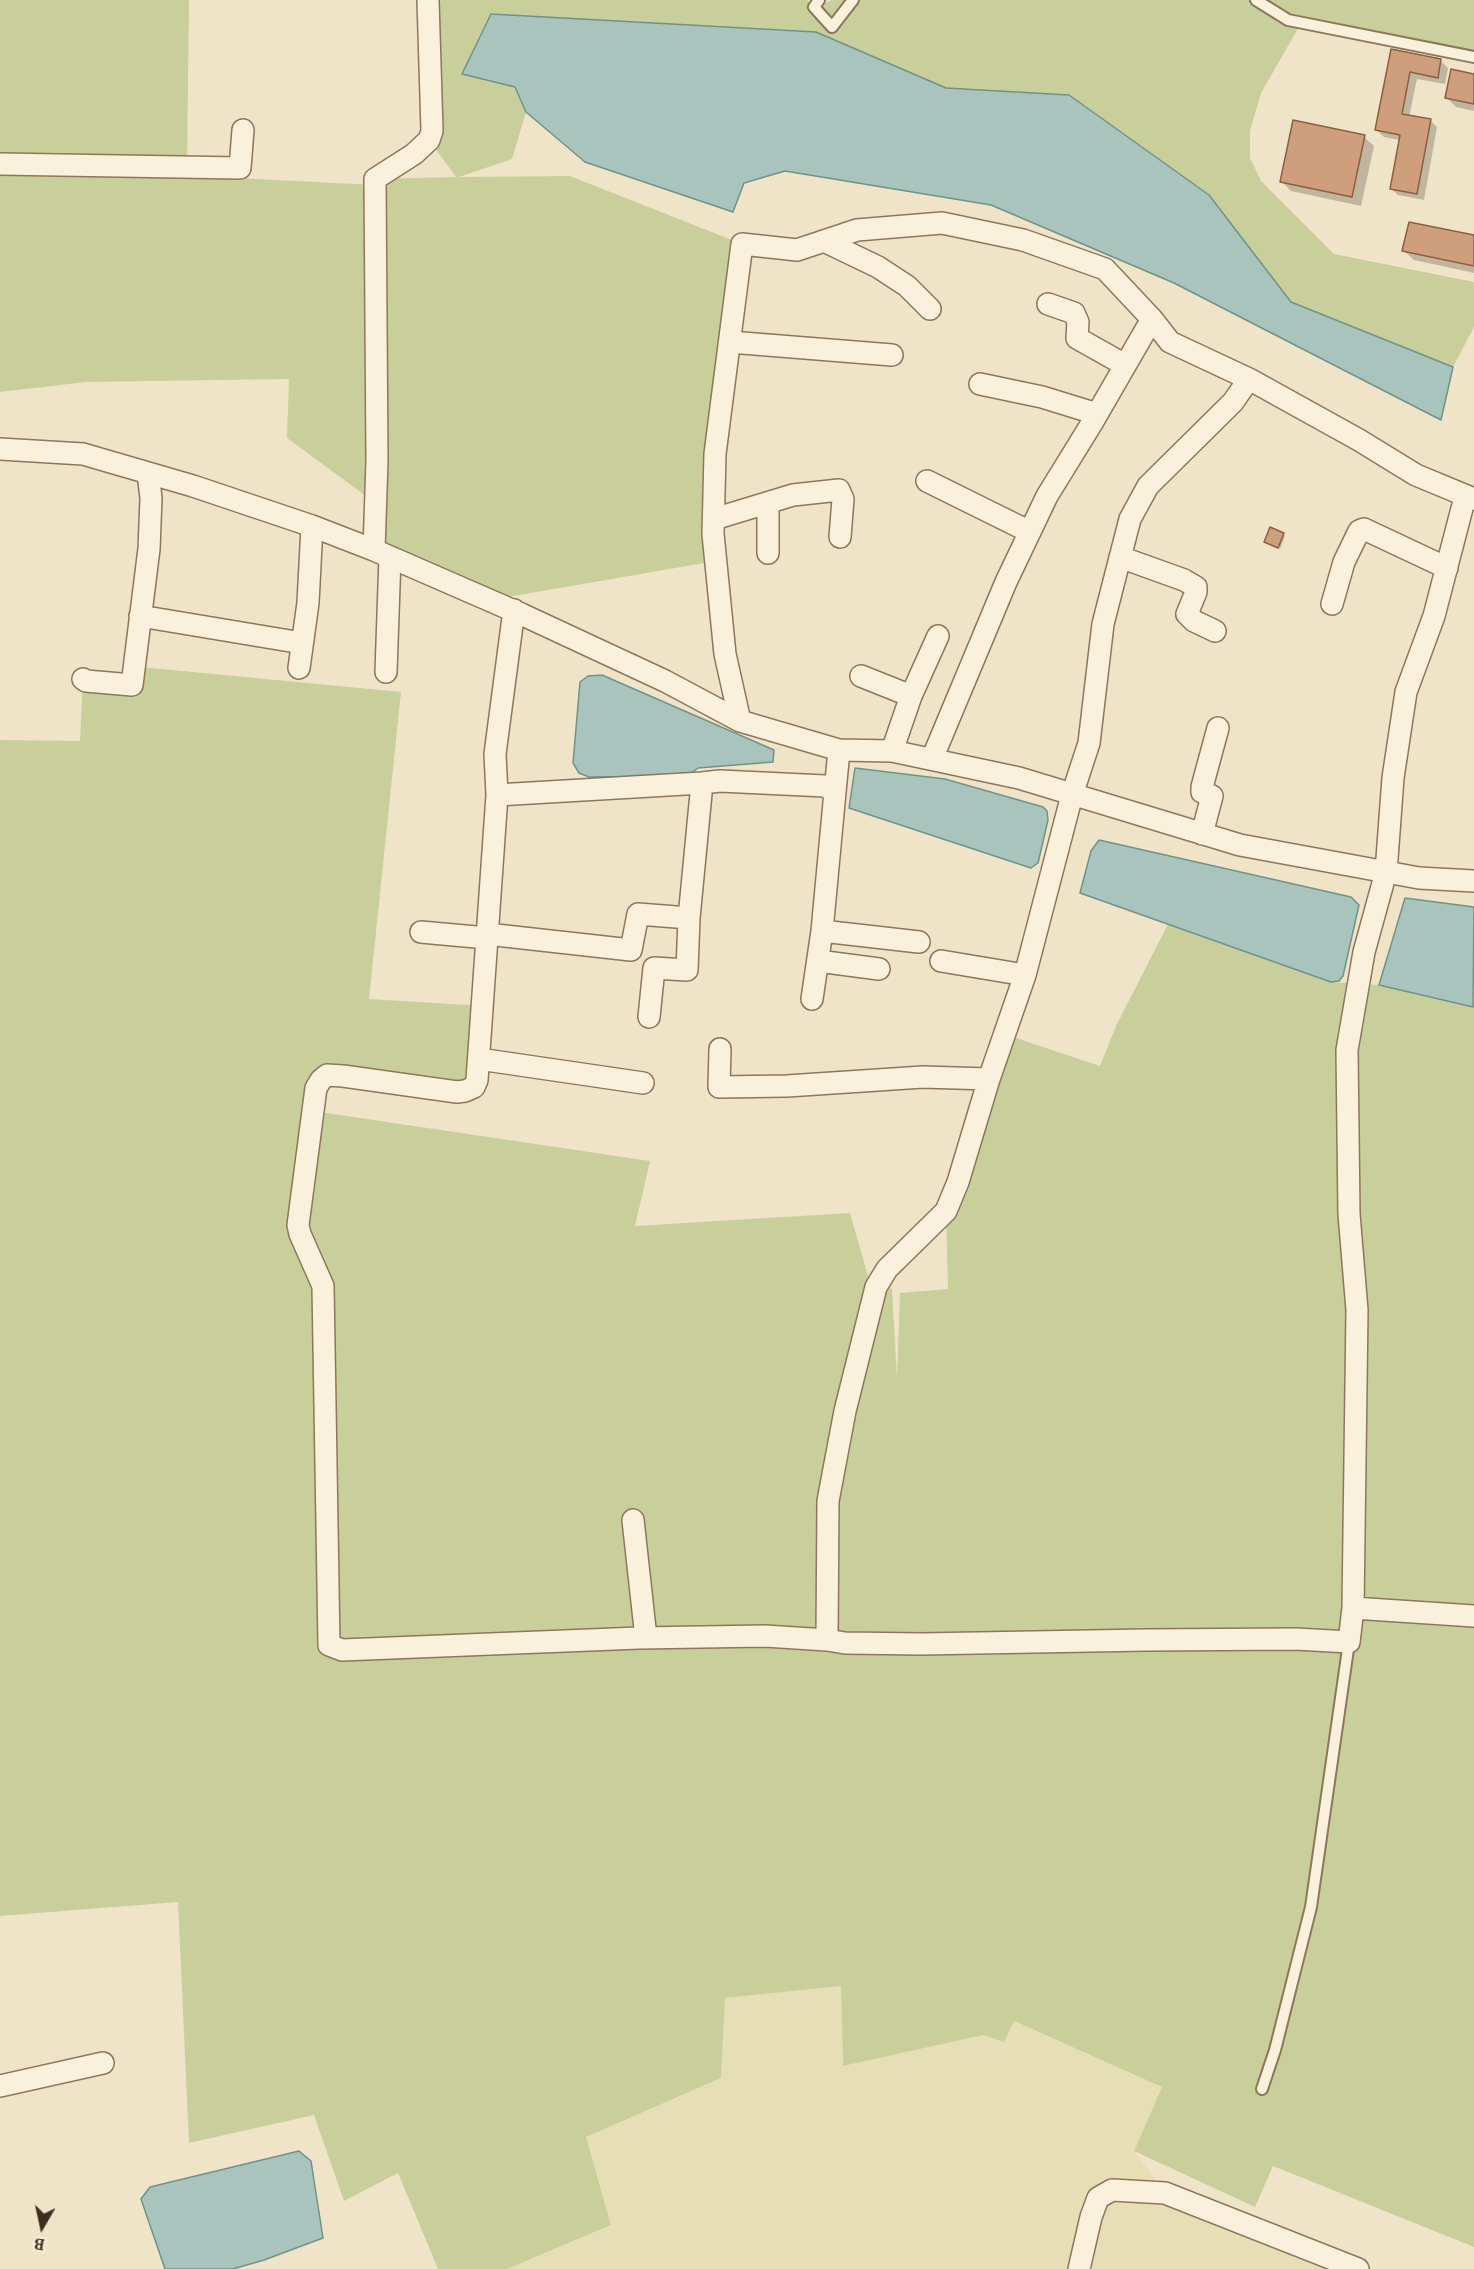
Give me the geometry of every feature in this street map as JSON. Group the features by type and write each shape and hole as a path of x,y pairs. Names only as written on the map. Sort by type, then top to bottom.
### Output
{"street":[{"path":"386,672 377,461 375,179 414,154 429,140 432,131 428,0"},
{"path":"0,164 240,168 243,130"},
{"path":"514,610 495,754 497,795 477,1080 474,1087 457,1092 343,1076 327,1076 316,1088 298,1225 323,1286 329,1644 342,1650 645,1638 765,1636 845,1643 921,1644 1296,1639 1349,1642 1353,1608 1357,1310 1349,1214 1347,1050 1364,952 1386,872 1393,778 1406,692 1434,616 1470,498 1416,475 1359,440 1249,379 1170,342 1152,319 1105,269 1023,240 942,223 856,230 797,250 742,244 715,454 714,519 714,543 725,654 740,721"},
{"path":"824,241 878,267 908,286 930,309"},
{"path":"1048,304 1074,313 1078,322 1077,338 1125,365"},
{"path":"932,759 1002,592 1047,495 1152,319"},
{"path":"730,342 892,355"},
{"path":"827,1640 828,1501 845,1412 876,1287 887,1269 946,1210 958,1182 989,1079 1025,975 1072,795 1089,743 1103,624 1130,519 1148,486 1233,402 1249,379"},
{"path":"980,384 1042,397 1097,414"},
{"path":"0,449 83,454 312,526 382,553 514,610 665,681 740,721 839,750 892,751 1019,778 1240,845 1419,878 1474,881"},
{"path":"83,679 132,686 149,539 151,498 148,473"},
{"path":"927,480 1030,532"},
{"path":"714,519 793,495 839,490 843,499 840,537"},
{"path":"768,503 768,553"},
{"path":"299,668 309,591 312,526"},
{"path":"1332,604 1344,562 1359,531 1364,529 1447,568"},
{"path":"1120,557 1184,580 1196,587 1187,615 1215,631"},
{"path":"140,616 302,643"},
{"path":"892,751 911,696 938,636"},
{"path":"861,676 911,696"},
{"path":"1202,834 1212,796 1202,792 1218,728"},
{"path":"812,999 822,931 839,750"},
{"path":"497,795 720,781 825,786 835,792"},
{"path":"649,1017 654,968 687,970 689,918 702,783"},
{"path":"421,932 631,950 638,914 689,918"},
{"path":"822,931 919,942"},
{"path":"818,961 879,969"},
{"path":"941,961 1025,975"},
{"path":"720,1049 719,1087 787,1086 923,1077 989,1079"},
{"path":"479,1059 643,1083"},
{"path":"633,1520 645,1638"},
{"path":"1353,1608 1474,1616"},
{"path":"0,2086 103,2063"},
{"path":"1079,2269 1091,2217 1098,2198 1112,2190 1165,2193 1358,2269"}],"lane":[{"path":"819,0 814,7 832,27 853,0"},
{"path":"1256,0 1288,20 1474,57"},
{"path":"1262,2090 1275,2050 1311,1907 1349,1642"}],"shaded area":[{"path":"841,1986 843,2066 983,2035 1004,2042 1013,2021 1163,2087 1134,2151 1165,2193 1358,2269 507,2269 611,2225 586,2137 721,2078 725,1998"}],"green space":[{"path":"0,0 189,0 187,167 0,164"},
{"path":"428,0 807,0 814,7 832,0 1474,0 1474,57 1300,25 1261,93 1250,131 1250,158 1261,181 1334,254 1474,282 1474,327 1453,367 1291,302 1209,195 1069,95 946,88 816,32 515,87 526,112 512,159 459,177 570,176 742,244 716,561 490,600 374,550 374,502 287,438 289,379 86,382 0,392 0,166 375,185 375,179 456,177 429,140"},
{"path":"141,667 401,692 369,999 482,1006 474,1087 321,1080 313,1111 650,1161 635,1226 850,1213 870,1283 892,1289 897,1378 900,1293 948,1289 946,1211 1010,1036 1100,1066 1116,1026 1168,924 1331,982 1379,985 1472,1007 1474,1000 1474,2247 1273,2166 1255,2207 1134,2151 1162,2087 1014,2021 1004,2042 983,2035 843,2066 841,1986 725,1998 721,2078 586,2137 611,2225 507,2269 438,2269 398,2173 344,2201 314,2115 189,2143 178,1902 0,1916 0,740 80,741 83,679 132,685"}],"water":[{"path":"491,14 816,32 946,88 1069,95 1209,195 1291,302 1453,367 1441,420 1174,283 991,205 785,171 744,183 733,212 585,162 526,112 515,87 462,74"},
{"path":"602,675 774,750 773,762 698,768 687,776 589,777 579,773 573,763 580,682 588,676"},
{"path":"855,768 945,779 1043,807 1047,811 1048,820 1038,863 1031,868 849,808"},
{"path":"1099,840 1351,897 1359,905 1343,976 1339,981 1331,982 1080,893 1091,851"},
{"path":"1405,898 1474,907 1473,1007 1379,985"},
{"path":"299,2151 311,2161 323,2238 233,2269 165,2269 141,2199 150,2187"}],"building":[{"path":"1391,49 1441,59 1438,78 1410,72 1402,114 1431,119 1417,194 1390,189 1400,135 1375,130"},
{"path":"1451,69 1474,74 1474,104 1445,98"},
{"path":"1293,120 1365,135 1352,197 1280,182"},
{"path":"1409,222 1474,235 1474,266 1402,251"},
{"path":"1270,527 1284,533 1278,548 1264,542"}]}
